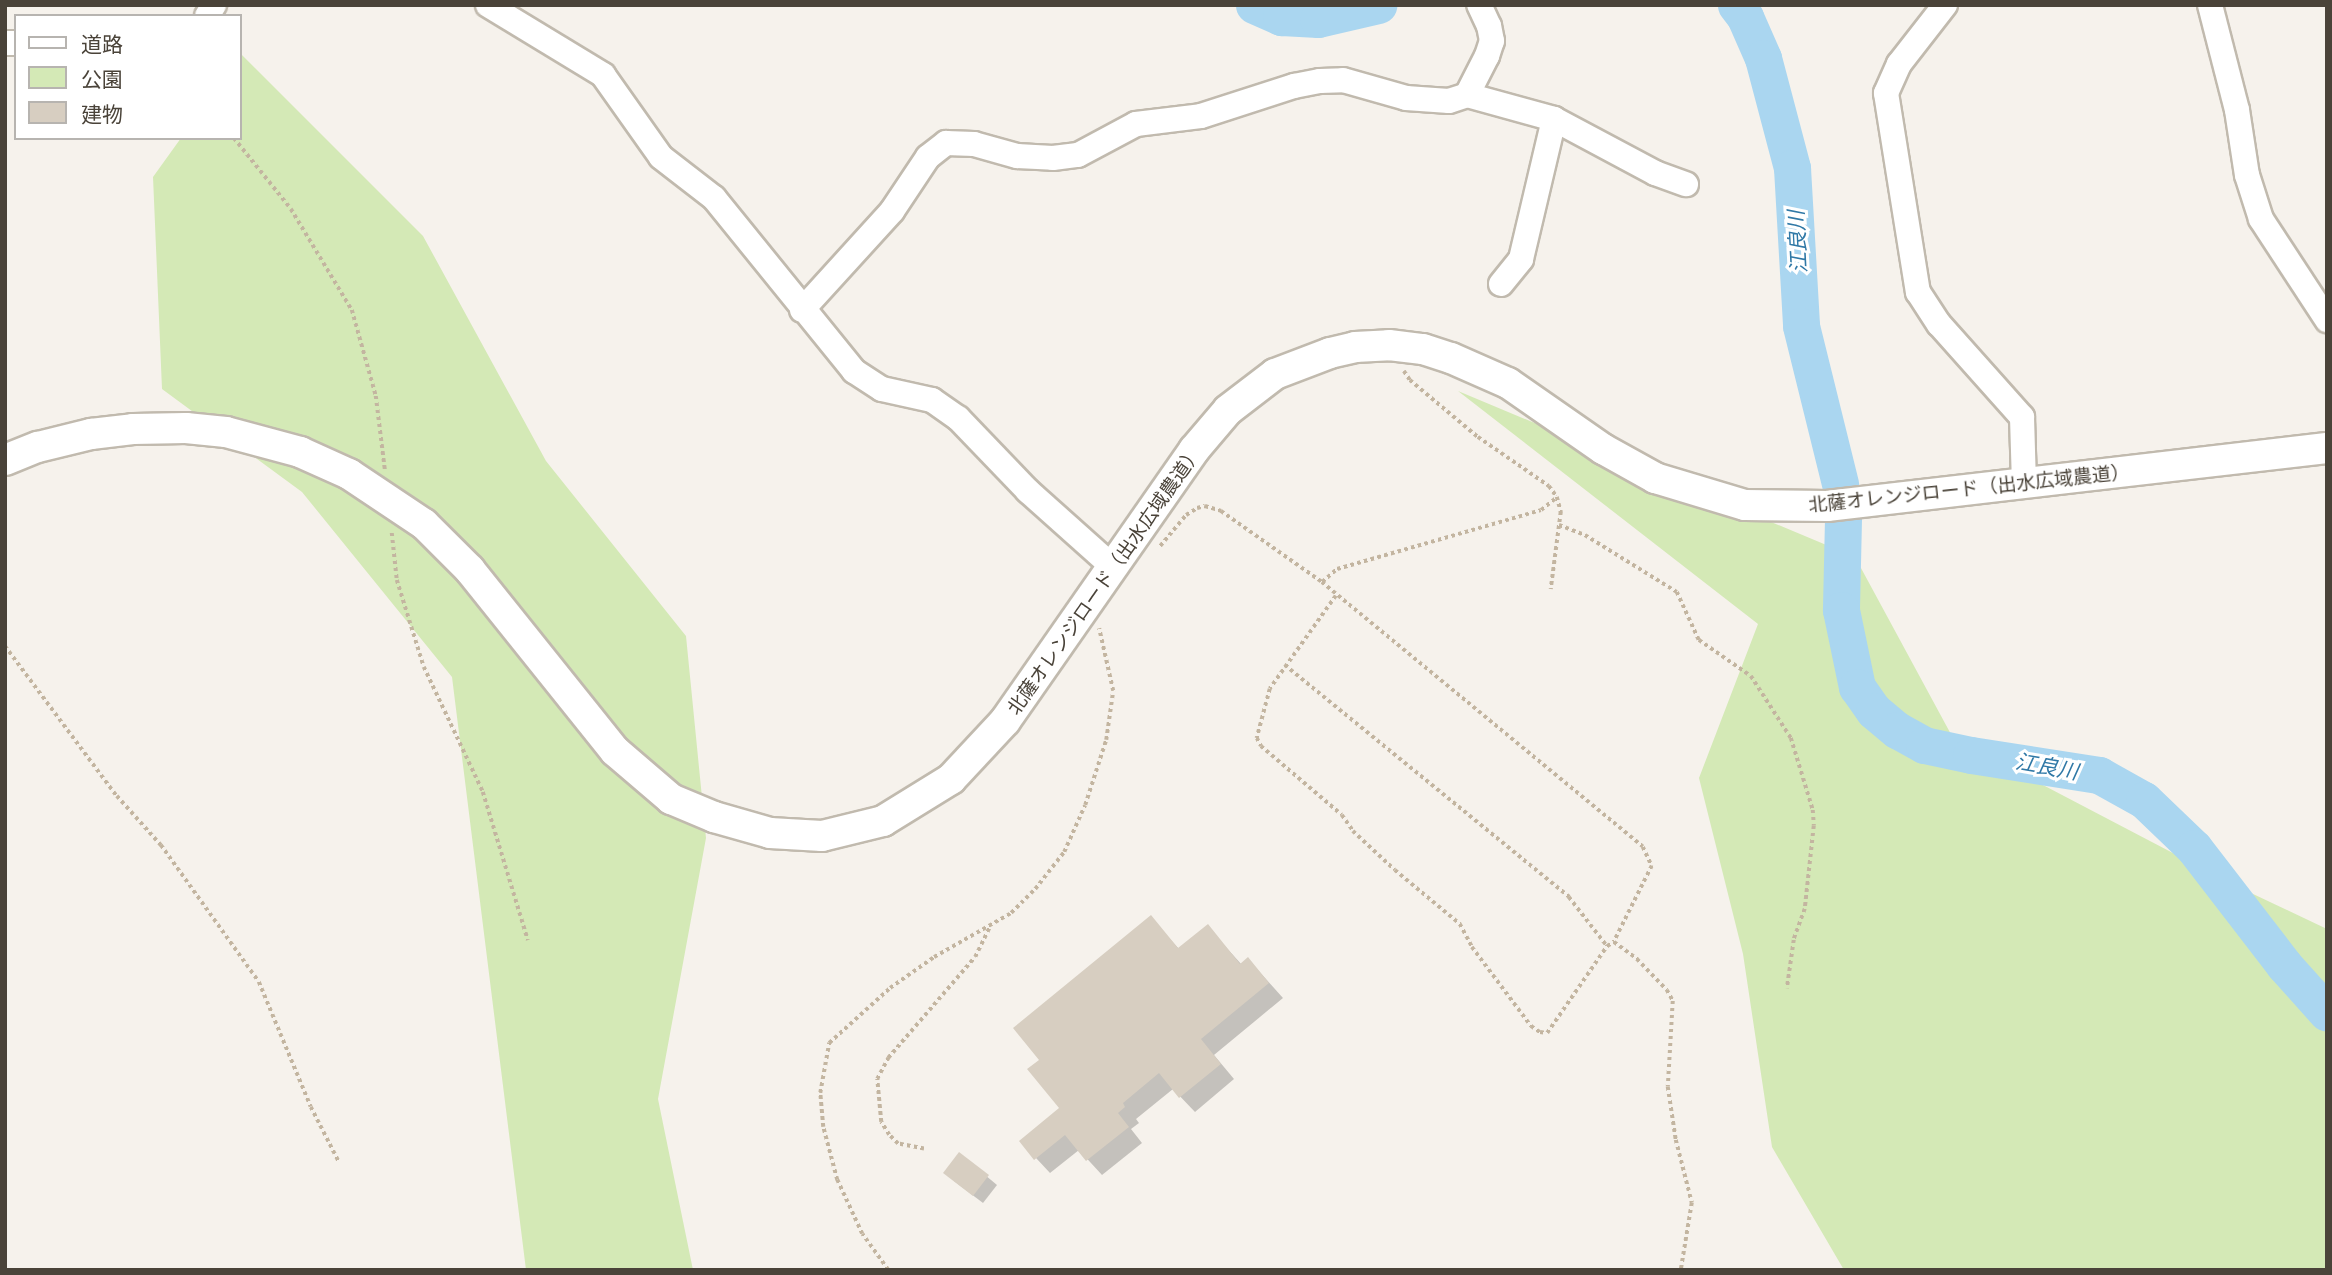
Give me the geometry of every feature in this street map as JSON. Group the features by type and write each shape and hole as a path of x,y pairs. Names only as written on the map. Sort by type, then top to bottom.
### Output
{"street":[{"path":"488,5 603,75 661,157 714,198 854,372 882,388 932,400 958,418 1028,491 1112,566"},
{"path":"1467,95 1478,79 1492,41 1489,26 1479,5"},
{"path":"1945,5 1899,64 1886,93 1918,292 1939,324 2022,416 2024,483"},
{"path":"2208,9 2225,54 2247,175 2261,219 2327,320"},
{"path":"802,310 892,211 928,157 946,144 974,144 1017,156 1053,158 1078,155 1136,124 1201,116 1294,86 1320,81 1343,80 1428,102 1449,101 1467,95 1553,119 1655,173 1686,184"},
{"path":"1501,284 1521,259 1553,119"},
{"name":"北薩オレンジロード（出水広域農道）","path":"5,460 65,440 134,429 226,432 300,452 349,474 388,497 424,524 470,570 615,751 671,799 714,817 770,833 822,836 883,821 951,779 1005,722 1194,450 1228,410 1275,374 1298,363 1355,347 1389,345 1423,349 1480,369 1508,383 1603,449 1655,478 1745,505 1827,506 2327,448"}],"path":[{"path":"236,140 291,209 352,310 376,396 397,580 424,667 482,792 528,940"},
{"path":"1389,345 1410,380 1478,438 1549,486 1557,497 1561,512 1550,589"},
{"path":"1322,582 1337,569 1541,510 1557,497"},
{"path":"1154,553 1186,515 1197,508 1215,507 1322,582 1643,847 1652,866 1614,942 1607,946 1548,1033 1531,1026 1472,947 1460,924 1395,870 1353,831 1342,815 1261,746 1257,738 1270,689 1336,596"},
{"path":"1559,526 1585,535 1677,592 1699,640 1751,676 1791,738 1812,810 1814,826 1805,909 1794,940 1787,989"},
{"path":"888,1270 862,1234 837,1180 823,1127 820,1093 829,1044 890,988 934,957 1011,913 1035,889 1064,852 1085,805 1106,740 1113,691 1101,634 1086,604"},
{"path":"5,646 117,796 161,845 259,982 311,1107 340,1162"},
{"path":"1285,665 1569,897 1607,946"},
{"path":"924,1149 898,1144 889,1135 881,1122 877,1079 888,1058 975,957 991,925"},
{"path":"1614,942 1637,959 1673,1001 1668,1087 1676,1140 1692,1203 1681,1270"}],"green space":[{"path":"242,55 423,236 546,461 686,636 706,838 658,1099 693,1270 526,1270 452,677 302,492 162,389 153,177 180,140 242,140"},
{"path":"1458,391 1855,557 1953,738 2234,885 2327,929 2327,1270 1844,1270 1772,1147 1743,954 1699,778 1758,624"}],"building":[{"path":"1151,915 1178,948 1208,924 1240,964 1248,957 1269,983 1201,1039 1221,1064 1179,1098 1159,1073 1123,1103 1125,1107 1118,1113 1129,1127 1086,1161 1065,1135 1034,1160 1019,1141 1059,1108 1027,1069 1039,1060 1013,1028"},
{"path":"959,1152 989,1175 973,1196 943,1173"}],"waterway":[{"name":"江良川","path":"1254,5 1281,17 1318,19 1378,5"},
{"name":"江良川","path":"1736,5 1745,17 1763,58 1792,168 1801,326 1840,484"},
{"name":"江良川","path":"1843,519 1841,610 1857,687 1874,711 1897,730 1924,745 2099,775 2144,800 2194,848 2284,965 2327,1013"}]}
